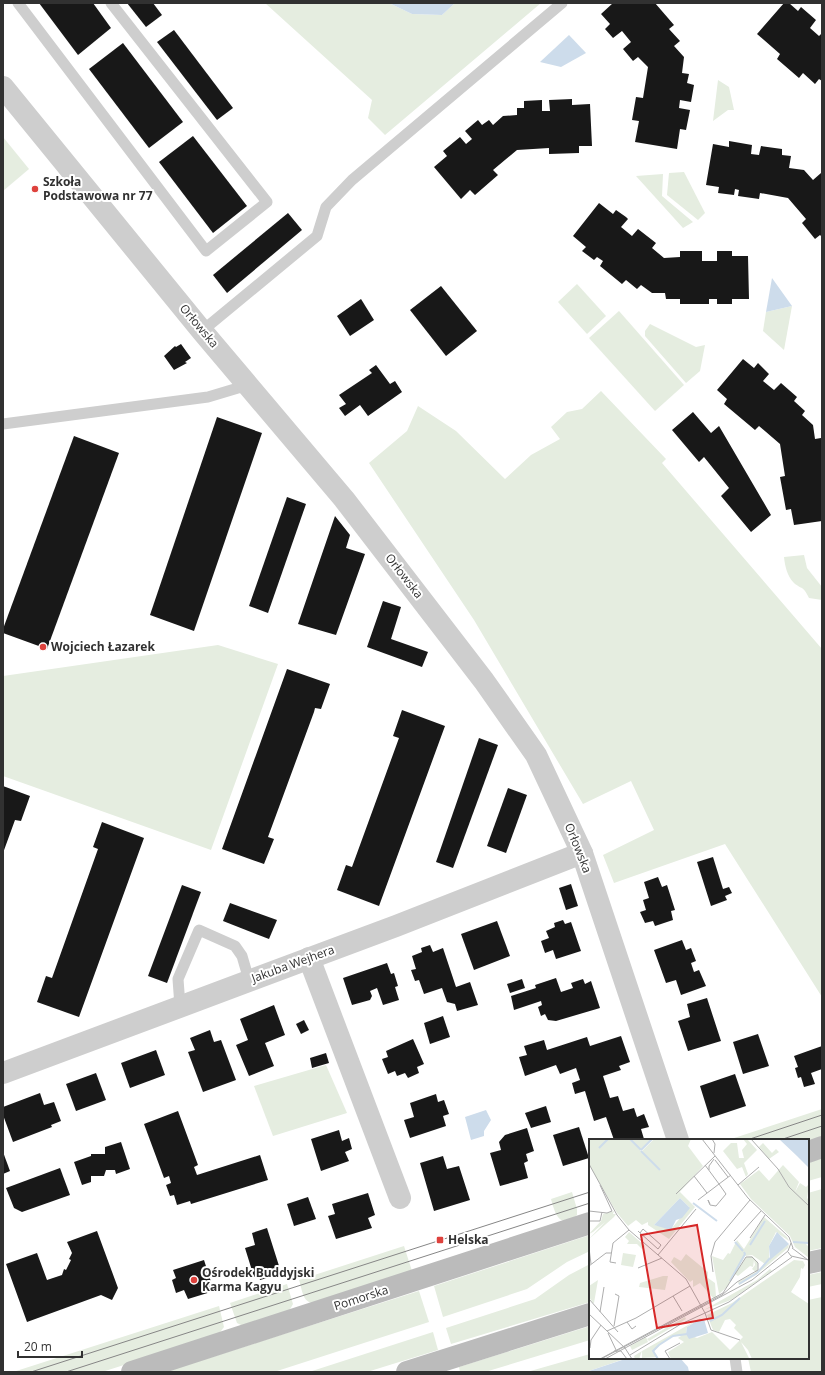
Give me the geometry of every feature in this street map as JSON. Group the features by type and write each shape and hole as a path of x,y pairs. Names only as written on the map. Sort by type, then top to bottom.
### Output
{"street":[{"name":"Orłowska","path":"3,87 202,331 344,499 484,681 536,755 582,853 678,1139"},
{"name":"Jakuba Wejhera","path":"3,1073 582,853"},
{"path":"309,958 400,1198"},
{"path":"809,1152 822,1147"},
{"name":"Pomorska","path":"132,1372 589,1223"},
{"path":"809,1263 822,1260"},
{"path":"407,1372 589,1314"}],"lane":[{"path":"18,3 206,251 267,202 111,3"},
{"path":"202,331 317,236 326,207 352,180 562,3"},
{"path":"3,424 208,397 238,388 246,382"},
{"path":"180,1006 178,979 199,930 236,946 242,956 249,980"},
{"path":"735,1359 737,1372"}],"shaded area":[{"path":"265,3 389,3 412,14 442,15 455,3 541,3 385,135 368,118 372,100"},
{"path":"718,80 729,87 734,110 728,110 713,121"},
{"path":"3,137 29,169 3,191"},
{"path":"684,172 705,213 698,220 667,195 669,173"},
{"path":"663,174 662,196 693,222 683,228 636,176"},
{"path":"577,284 606,316 587,334 558,302"},
{"path":"792,306 784,350 763,331 766,312"},
{"path":"619,311 684,385 655,411 589,338"},
{"path":"650,324 696,347 705,345 700,371 686,383 645,336 645,331"},
{"path":"601,391 666,459 662,463 822,649 822,997 725,844 614,883 603,855 654,830 631,781 583,804 474,620 369,463 407,431 418,406 456,431 505,479 531,455 560,439 551,427 567,412 582,409"},
{"path":"804,555 807,568 822,587 822,600 809,598 804,589 794,583 788,574 784,557"},
{"path":"218,645 278,664 211,850 3,776 3,676"},
{"path":"326,1065 347,1113 273,1136 254,1086"},
{"path":"822,1109 822,1137 809,1142 809,1139 731,1139"},
{"path":"822,1158 822,1177 809,1181 809,1163"},
{"path":"822,1189 822,1248 809,1251 809,1193"},
{"path":"572,1192 577,1209 577,1215 566,1221 562,1220 556,1214 551,1199"},
{"path":"589,1235 589,1251 567,1262 527,1289 443,1317 434,1286"},
{"path":"404,1246 412,1271 312,1303 304,1297 299,1280"},
{"path":"589,1265 589,1302 451,1344 446,1328 535,1299 569,1275"},
{"path":"822,1272 822,1284 809,1287 809,1275"},
{"path":"287,1284 293,1304 289,1311 243,1326 237,1323 230,1303"},
{"path":"419,1291 429,1322 274,1372 165,1372"},
{"path":"822,1297 822,1372 751,1372 748,1359 809,1359 809,1300"},
{"path":"219,1306 224,1327 218,1335 102,1372 13,1372"},
{"path":"589,1326 589,1340 485,1372 460,1372 459,1367"},
{"path":"433,1332 438,1350 367,1372 309,1372"},
{"path":"589,1354 589,1359 624,1359 586,1372 527,1372"}],"water":[{"path":"389,3 455,3 442,15 412,14"},
{"path":"569,35 586,53 561,67 540,62"},
{"path":"772,278 792,306 766,312"},
{"path":"486,1110 491,1120 484,1131 484,1136 471,1140 465,1117"},
{"path":"625,1359 681,1359 688,1367 689,1372 586,1372"}],"building":[{"path":"39,3 93,3 111,28 78,55"},
{"path":"127,3 153,3 162,15 146,27"},
{"path":"613,3 655,3 674,25 669,29 680,41 674,46 684,57 682,73 689,74 687,83 694,85 691,102 680,100 679,108 690,110 686,130 680,129 677,149 635,142 639,121 632,120 636,97 643,98 648,67 638,57 633,61 623,49 631,42 622,31 613,38 605,29 610,24 601,14"},
{"path":"784,3 789,3 798,11 801,7 816,20 810,28 819,36 822,33 822,81 819,79 815,84 803,73 799,78 777,59 780,54 757,34"},
{"path":"174,30 233,108 217,120 157,42"},
{"path":"123,43 183,122 149,148 89,69"},
{"path":"572,99 572,105 590,104 592,146 579,146 579,153 549,154 549,148 517,150 493,170 498,175 475,195 470,190 461,199 434,167 447,156 443,151 460,137 466,144 472,139 465,131 478,120 482,125 489,120 493,125 503,116 517,115 517,108 524,108 524,101 542,100 542,111 550,111 549,100"},
{"path":"193,136 247,206 213,233 159,162"},
{"path":"729,141 752,145 751,154 759,155 761,146 782,149 782,155 791,156 789,168 804,170 813,180 821,173 822,237 820,235 815,239 802,223 806,219 788,198 760,193 759,199 738,196 739,190 735,189 734,195 718,193 719,187 706,185 713,144 729,147"},
{"path":"599,203 613,214 616,210 626,217 628,219 621,227 632,236 638,229 656,243 652,248 664,258 680,257 680,251 702,251 702,261 717,261 717,251 732,251 732,256 748,256 749,299 732,299 732,304 717,304 717,299 709,299 709,304 680,304 680,299 666,299 665,293 652,293 641,285 637,289 626,280 622,284 600,266 603,261 597,257 594,260 582,251 586,247 573,236"},
{"path":"288,213 302,230 227,293 213,275"},
{"path":"441,286 477,331 446,356 410,310"},
{"path":"361,299 374,320 350,336 337,316"},
{"path":"181,344 191,358 185,362 187,363 174,370 164,356 175,346 176,347"},
{"path":"743,359 754,368 758,363 769,374 763,381 774,390 781,383 797,397 794,401 805,411 802,415 813,425 815,439 821,438 822,521 794,525 791,509 786,510 780,477 785,476 780,444 759,426 755,430 724,404 727,399 717,390"},
{"path":"376,365 390,384 395,381 402,392 368,416 360,405 345,416 339,408 346,404 339,395 372,373 369,370"},
{"path":"693,412 711,433 719,426 771,515 751,532 721,496 729,488 704,457 699,462 672,430"},
{"path":"217,417 262,433 194,631 150,615"},
{"path":"74,436 119,453 47,649 3,633 3,629"},
{"path":"287,497 306,504 268,613 249,606"},
{"path":"335,516 350,535 346,548 365,554 336,635 298,624"},
{"path":"383,601 401,607 391,639 428,652 422,667 367,647"},
{"path":"287,669 330,684 321,709 315,708 268,837 274,839 264,864 222,849"},
{"path":"402,710 445,726 379,906 337,890 346,865 352,867 399,738 393,736"},
{"path":"479,738 498,745 453,868 436,862"},
{"path":"3,786 30,796 21,821 15,820 3,853"},
{"path":"508,788 527,795 506,853 487,846"},
{"path":"102,822 144,838 79,1017 37,1002 46,976 52,978 98,849 93,847"},
{"path":"713,857 723,889 729,887 732,893 725,896 727,900 711,906 697,862"},
{"path":"658,877 662,887 667,885 675,910 671,911 673,920 655,926 653,921 645,923 640,912 646,910 643,900 649,898 644,882"},
{"path":"571,884 578,906 566,910 559,888"},
{"path":"182,885 201,892 167,983 148,976"},
{"path":"230,903 277,920 269,939 223,921"},
{"path":"563,920 565,924 571,922 581,951 556,959 553,950 545,953 541,941 549,938 546,931 555,927 554,923"},
{"path":"497,921 510,956 474,970 461,934"},
{"path":"682,940 686,950 691,948 696,961 691,963 694,972 699,970 706,986 681,995 676,980 666,983 654,950"},
{"path":"430,945 433,952 443,948 456,987 470,982 478,1005 457,1011 455,1004 447,1002 442,988 424,994 419,980 415,981 411,970 416,969 412,956 422,952 421,948"},
{"path":"387,963 391,974 394,973 398,986 395,987 399,1000 383,1005 377,988 370,991 372,996 370,1000 352,1005 343,978"},
{"path":"556,978 561,992 573,988 571,983 583,979 585,984 591,981 600,1008 556,1021 548,1020 545,1014 541,1016 538,1007 542,1005 541,1001 514,1010 511,996 536,988 535,985"},
{"path":"522,979 525,988 510,993 507,984"},
{"path":"707,998 721,1041 688,1051 678,1021 690,1017 687,1004"},
{"path":"274,1005 285,1035 265,1043 274,1066 249,1076 236,1045 248,1040 240,1019"},
{"path":"443,1016 450,1037 430,1044 424,1023"},
{"path":"304,1020 309,1030 301,1034 296,1024"},
{"path":"210,1030 214,1042 221,1040 236,1080 203,1092 188,1052 195,1050 190,1038"},
{"path":"758,1034 769,1066 743,1074 733,1042"},
{"path":"621,1036 630,1062 619,1066 621,1070 603,1076 610,1098 618,1096 623,1111 634,1108 637,1117 644,1114 649,1127 641,1129 644,1139 614,1139 606,1117 594,1121 585,1091 575,1094 572,1083 580,1080 576,1068 560,1074 556,1065 525,1076 519,1057 527,1055 524,1046 544,1040 547,1050 587,1037 590,1046"},
{"path":"413,1039 424,1064 417,1067 419,1073 408,1078 405,1073 397,1076 395,1071 388,1074 382,1059 388,1057 386,1051"},
{"path":"822,1046 822,1069 811,1073 815,1084 804,1087 801,1077 798,1078 795,1068 798,1067 794,1056"},
{"path":"156,1050 165,1075 130,1088 121,1063"},
{"path":"326,1053 329,1063 312,1068 310,1058"},
{"path":"96,1073 106,1100 76,1111 66,1084"},
{"path":"735,1074 746,1106 710,1118 700,1086"},
{"path":"40,1093 44,1105 54,1102 61,1121 51,1125 52,1127 13,1142 3,1115 3,1107"},
{"path":"436,1094 438,1102 444,1100 449,1114 443,1116 446,1126 410,1138 404,1120 414,1117 410,1103"},
{"path":"546,1106 551,1122 531,1128 525,1113"},
{"path":"178,1111 198,1165 194,1167 197,1175 260,1155 268,1180 191,1204 190,1201 177,1205 174,1195 170,1196 166,1185 171,1183 169,1176 164,1178 144,1124"},
{"path":"579,1127 589,1158 563,1166 553,1135"},
{"path":"527,1128 534,1151 526,1154 528,1161 524,1163 528,1178 500,1186 490,1153 501,1150 499,1142 505,1135"},
{"path":"339,1130 342,1141 349,1138 352,1149 345,1152 349,1161 321,1171 311,1139"},
{"path":"121,1142 130,1169 116,1174 115,1170 106,1170 104,1176 91,1176 91,1182 82,1185 74,1162 91,1156 91,1154 105,1154 105,1147"},
{"path":"3,1152 10,1171 3,1174"},
{"path":"443,1156 447,1169 459,1166 470,1200 434,1211 420,1163"},
{"path":"60,1168 70,1195 22,1212 14,1208 6,1188"},
{"path":"368,1193 375,1215 368,1218 372,1228 336,1239 328,1216 335,1214 332,1204"},
{"path":"308,1197 316,1219 294,1226 287,1204"},
{"path":"267,1228 280,1269 276,1270 278,1275 260,1280 259,1276 254,1277 245,1248 255,1245 252,1233"},
{"path":"97,1231 118,1288 112,1300 101,1295 27,1322 6,1264 37,1253 47,1280 62,1275 64,1269 66,1270 71,1260 69,1259 72,1253 67,1242"},
{"path":"204,1260 214,1291 188,1299 184,1290 176,1293 172,1280 176,1278 173,1270"}],"tram line":[{"path":"750,1139 822,1115"},
{"path":"783,1139 822,1126"},
{"path":"31,1372 589,1192"},
{"path":"66,1372 589,1203"}],"place":[{"name":"Szkoła Podstawowa nr 77","path":"35,189"},
{"name":"Wojciech Łazarek","path":"43,647"},
{"name":"Helska","path":"440,1240"},
{"name":"Ośrodek Buddyjski Karma Kagyu","path":"194,1280"}]}
